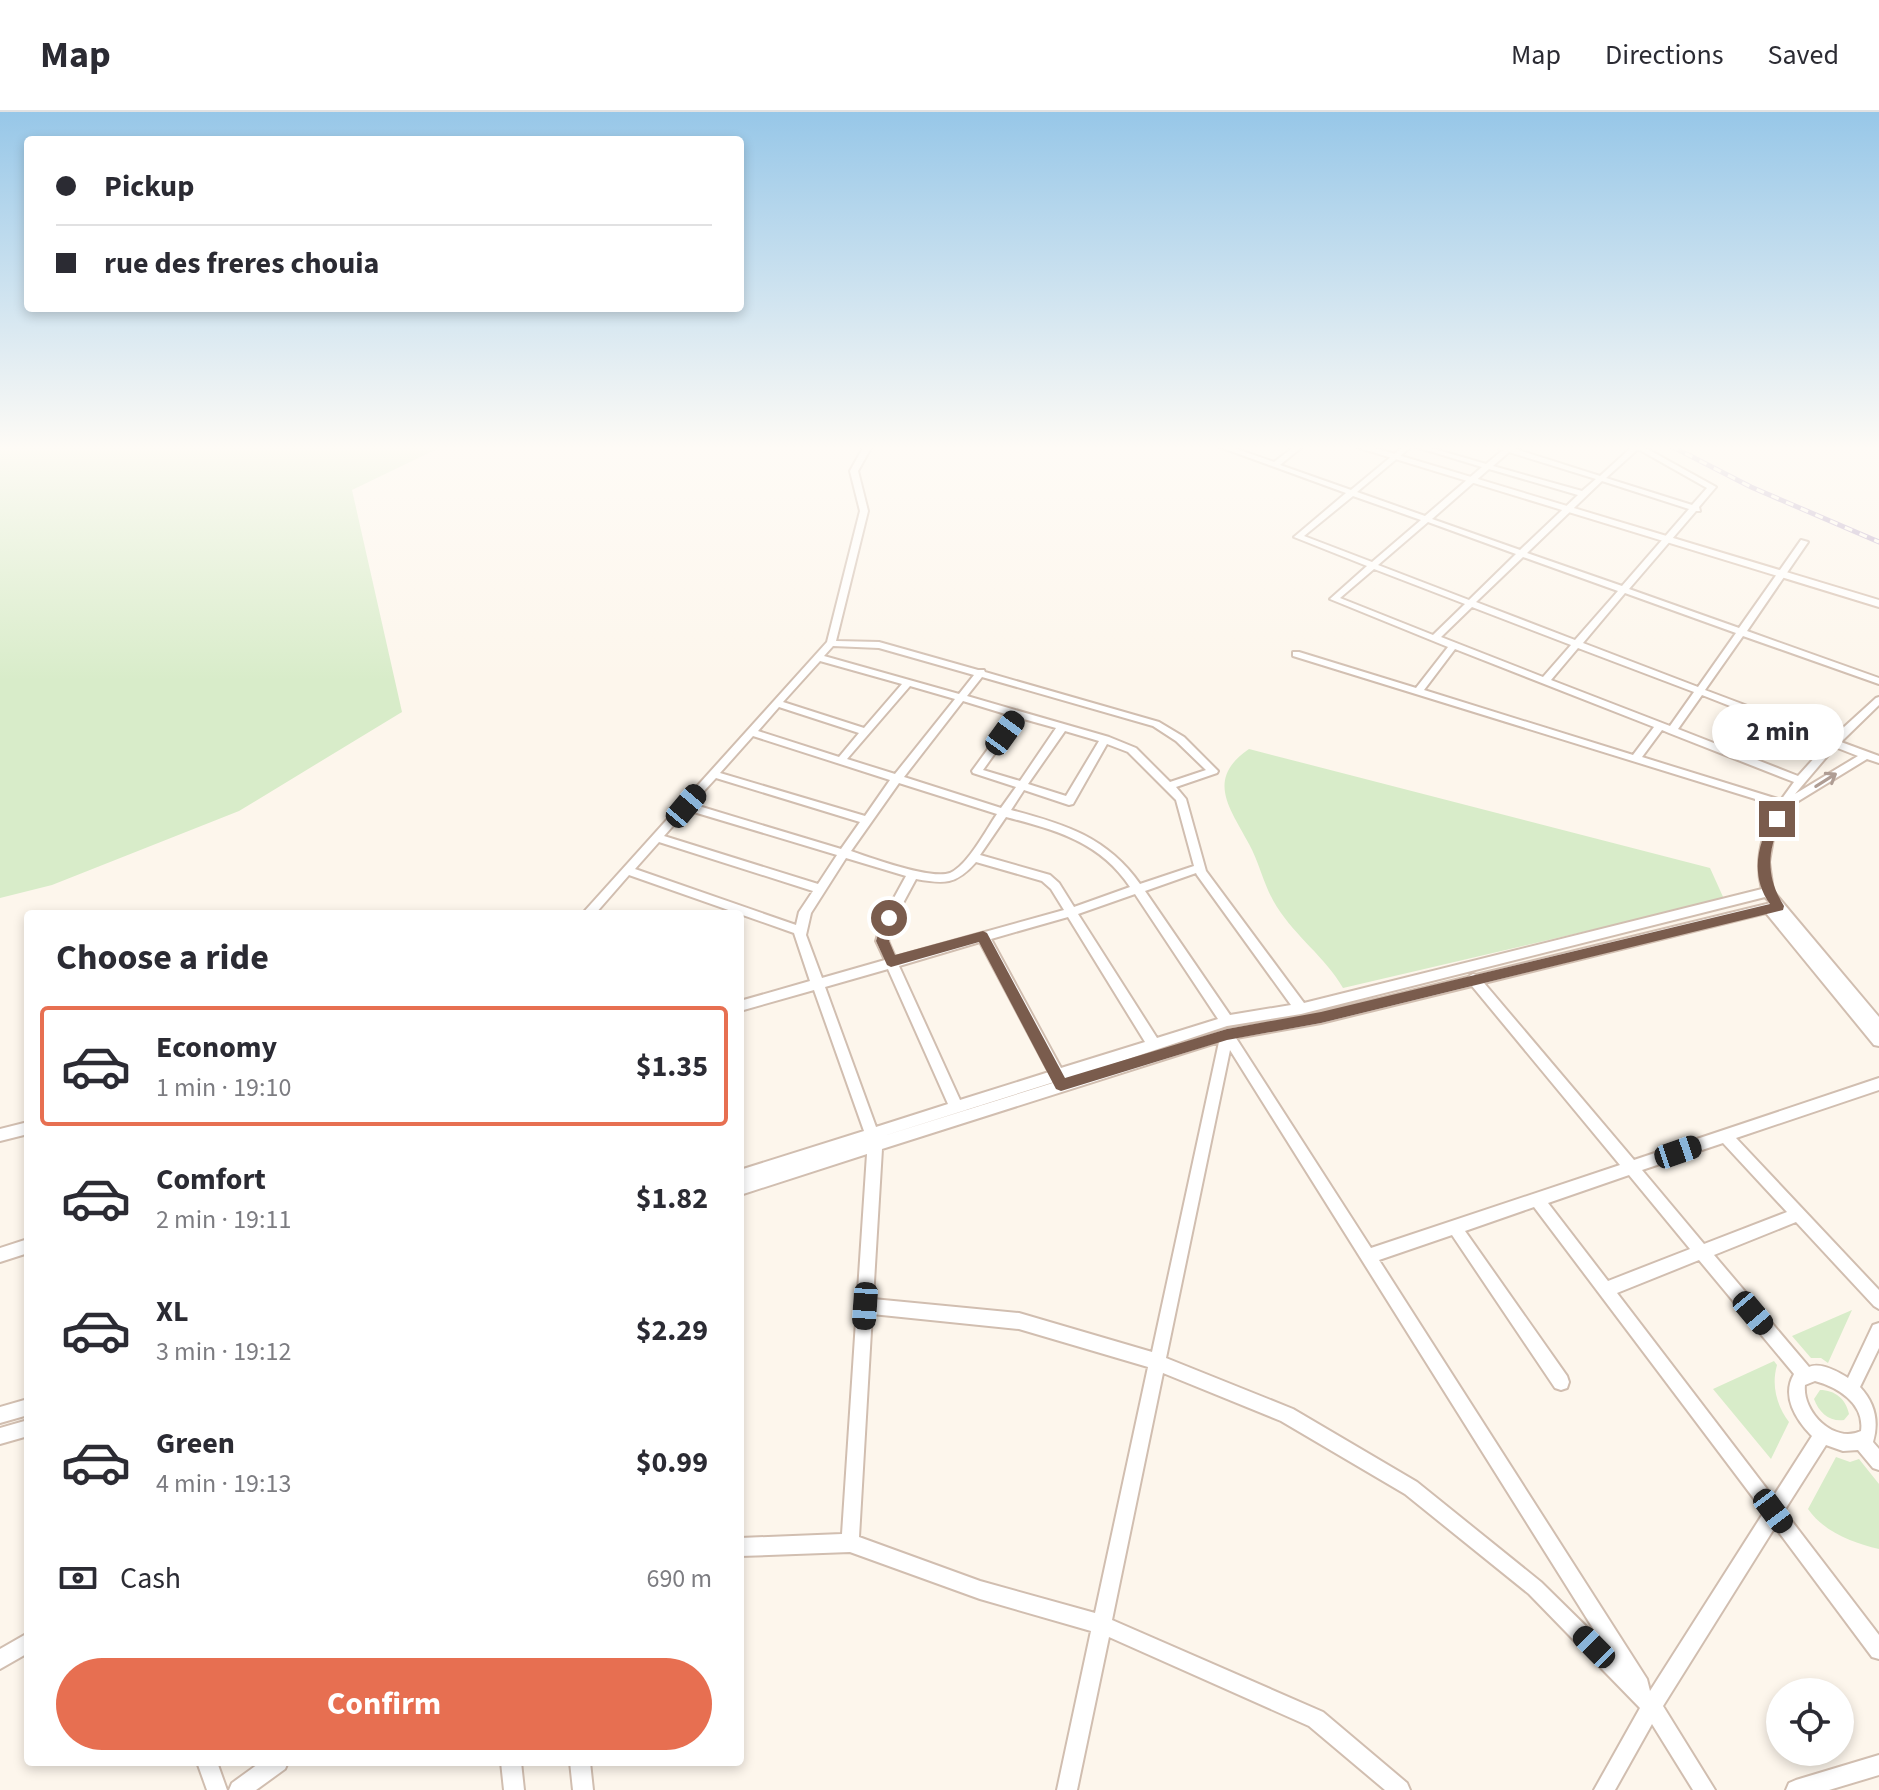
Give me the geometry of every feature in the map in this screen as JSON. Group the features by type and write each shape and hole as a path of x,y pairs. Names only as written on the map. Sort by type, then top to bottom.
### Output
{"main road":[{"path":"1612,524 1879,604"}],"street":[{"path":"592,910 831,643 861,524"},
{"path":"1313,524 1298,537 1879,760"},
{"path":"1421,524 1334,599 1799,780"},
{"path":"1438,524 1879,681"},
{"path":"1435,638 1551,524"},
{"path":"1545,681 1682,524"},
{"path":"1672,731 1804,542"},
{"path":"831,643 879,645 1156,724 1180,739 1213,771 1169,786"},
{"path":"1418,691 1454,645"},
{"path":"1296,654 1786,805 1866,755"},
{"path":"818,657 1105,739 1132,750 1181,799 1199,868 1301,1009"},
{"path":"850,1543 874,1140 801,931 805,912 844,853 898,777 981,672"},
{"path":"842,759 908,683"},
{"path":"1879,700 1799,780 1769,834 1762,864 1774,908 1879,1041"},
{"path":"776,703 866,732"},
{"path":"1018,714 977,771 1069,801 1105,739"},
{"path":"1636,758 1660,726"},
{"path":"686,806 913,874 946,880 959,874 973,857 1062,727"},
{"path":"750,732 1056,826 1097,846 1123,868 1227,1028 1705,1790"},
{"path":"713,774 868,821"},
{"path":"659,838 820,889"},
{"path":"973,857 1046,878 1055,886 1153,1043"},
{"path":"744,1005 1071,912 1199,868"},
{"path":"630,871 741,910"},
{"path":"913,874 882,941 956,1107"},
{"path":"744,1187 1059,1079 1227,1028 1768,892"},
{"path":"744,1175 874,1140 956,1107 1059,1079 1153,1043 1227,1028 1321,1018 1774,908"},
{"path":"1774,908 1879,1026"},
{"path":"744,911 801,931"},
{"path":"983,936 1059,1079"},
{"path":"1473,979 1805,1375"},
{"path":"1067,1790 1227,1028"},
{"path":"1370,1256 1879,1084"},
{"path":"0,1135 24,1129"},
{"path":"1725,1136 1879,1301"},
{"path":"1537,1200 1879,1650"},
{"path":"1604,1290 1797,1215"},
{"path":"1455,1228 1561,1382"},
{"path":"0,1255 24,1247"},
{"path":"865,1306 1019,1321 1157,1362 1287,1415 1411,1488 1535,1588 1652,1706"},
{"path":"1851,1389 1879,1331"},
{"path":"1805,1375 1827,1375 1851,1389 1860,1398 1871,1420 1868,1436 1862,1442 1844,1443 1823,1434 1811,1424 1796,1400 1794,1389 1798,1380 1805,1375"},
{"path":"0,1415 24,1408"},
{"path":"0,1436 24,1429"},
{"path":"1604,1790 1652,1706 1823,1434"},
{"path":"1862,1442 1879,1462"},
{"path":"744,1547 850,1543 980,1590 1100,1624 1316,1719 1400,1790"},
{"path":"0,1660 24,1645"},
{"path":"1796,1790 1879,1765"},
{"path":"208,1766 217,1790"},
{"path":"239,1790 272,1766"},
{"path":"511,1766 514,1790"},
{"path":"580,1766 583,1790"}],"green space":[{"path":"0,524 360,524 402,712 239,811 52,885 0,898"},
{"path":"1249,749 1710,868 1724,899 1343,988 1277,907 1229,806 1225,794 1228,771"},
{"path":"1852,1310 1828,1363 1821,1358 1811,1358 1792,1336"},
{"path":"1774,1361 1777,1365 1776,1395 1789,1422 1771,1459 1713,1389"},
{"path":"1820,1390 1835,1394 1842,1400 1849,1414 1844,1420 1830,1418 1819,1408 1814,1399"},
{"path":"1836,1457 1850,1462 1859,1459 1879,1484 1879,1549 1840,1535 1822,1524 1808,1509"}],"railway":[{"path":"1838,524 1879,542"}],"route":[{"path":"889,918 882,941 891,962 983,936 1061,1085 1227,1034 1321,1018 1778,906 1768,892 1762,864 1769,834 1777,819"}]}
